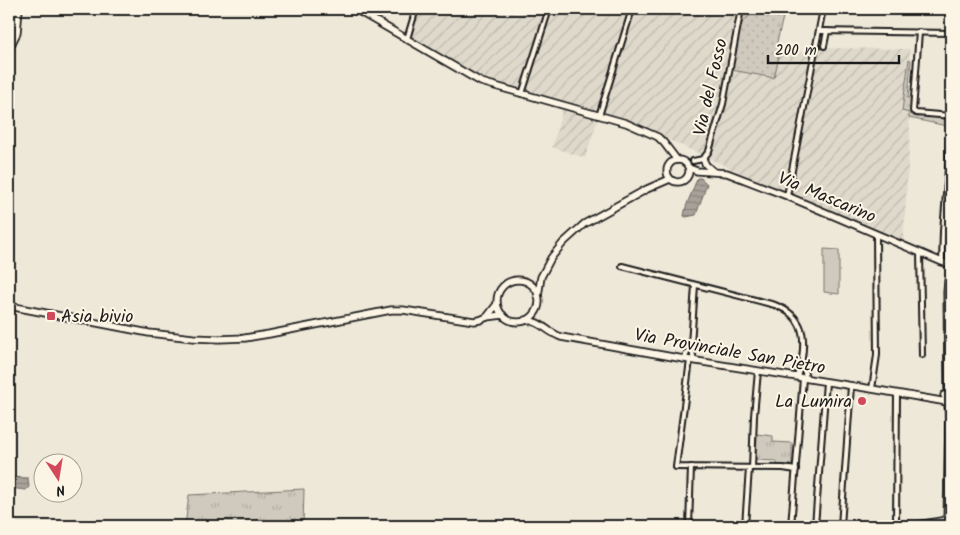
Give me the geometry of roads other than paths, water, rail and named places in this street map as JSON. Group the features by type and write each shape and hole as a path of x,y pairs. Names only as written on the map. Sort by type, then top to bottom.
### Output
{"main road":[{"path":"9,49 17,33 19,9"},
{"path":"355,9 481,82 626,123 658,137 670,150 675,161 688,168"},
{"path":"703,158 706,165 713,171"},
{"path":"675,161 668,167 669,176 676,182 686,179 688,168 693,161"},
{"name":"Via Mascarino","path":"688,168 697,171 727,172 951,265"},
{"path":"497,304 503,315 510,320 525,320 532,315 538,305 543,272 562,244 584,224 669,176"},
{"path":"911,526 929,526 949,522 951,411 948,388 947,292 951,274 942,262"},
{"path":"528,282 543,272"},
{"path":"487,317 497,304 499,292 507,283 515,280 528,282 535,289 538,296"},
{"path":"9,306 149,333 219,339 245,338 269,334 391,310 403,310 474,321 503,315"},
{"path":"536,310 541,324"},
{"name":"Via Provinciale San Pietro","path":"525,320 533,320 551,333 561,336 689,360 917,398 950,401"},
{"path":"932,400 946,394 948,388"},
{"path":"944,395 950,401"}],"street":[{"path":"407,39 416,9"},
{"path":"522,94 549,9"},
{"path":"599,116 632,9"},
{"name":"Via del Fosso","path":"693,161 703,158 709,151 723,104 741,9"},
{"path":"787,196 823,9"},
{"path":"819,31 951,33"},
{"path":"824,46 827,31"},
{"path":"919,32 913,112 951,117 950,158 942,262"},
{"path":"872,389 877,355 876,234"},
{"path":"920,253 922,355"},
{"path":"622,266 775,305 790,312 795,317 802,330 803,344 791,526"},
{"path":"695,285 691,345 676,467 783,468 796,470"},
{"path":"689,360 691,345"},
{"path":"802,359 802,378"},
{"path":"745,526 758,371"},
{"path":"815,526 826,382"},
{"path":"841,526 851,386"},
{"path":"896,526 897,394"},
{"path":"689,526 691,467"}],"waterway":[{"path":"9,38 15,9"}],"place":[{"name":"Asia bivio","path":"51,316"},
{"name":"La Lumira","path":"862,401"}]}
